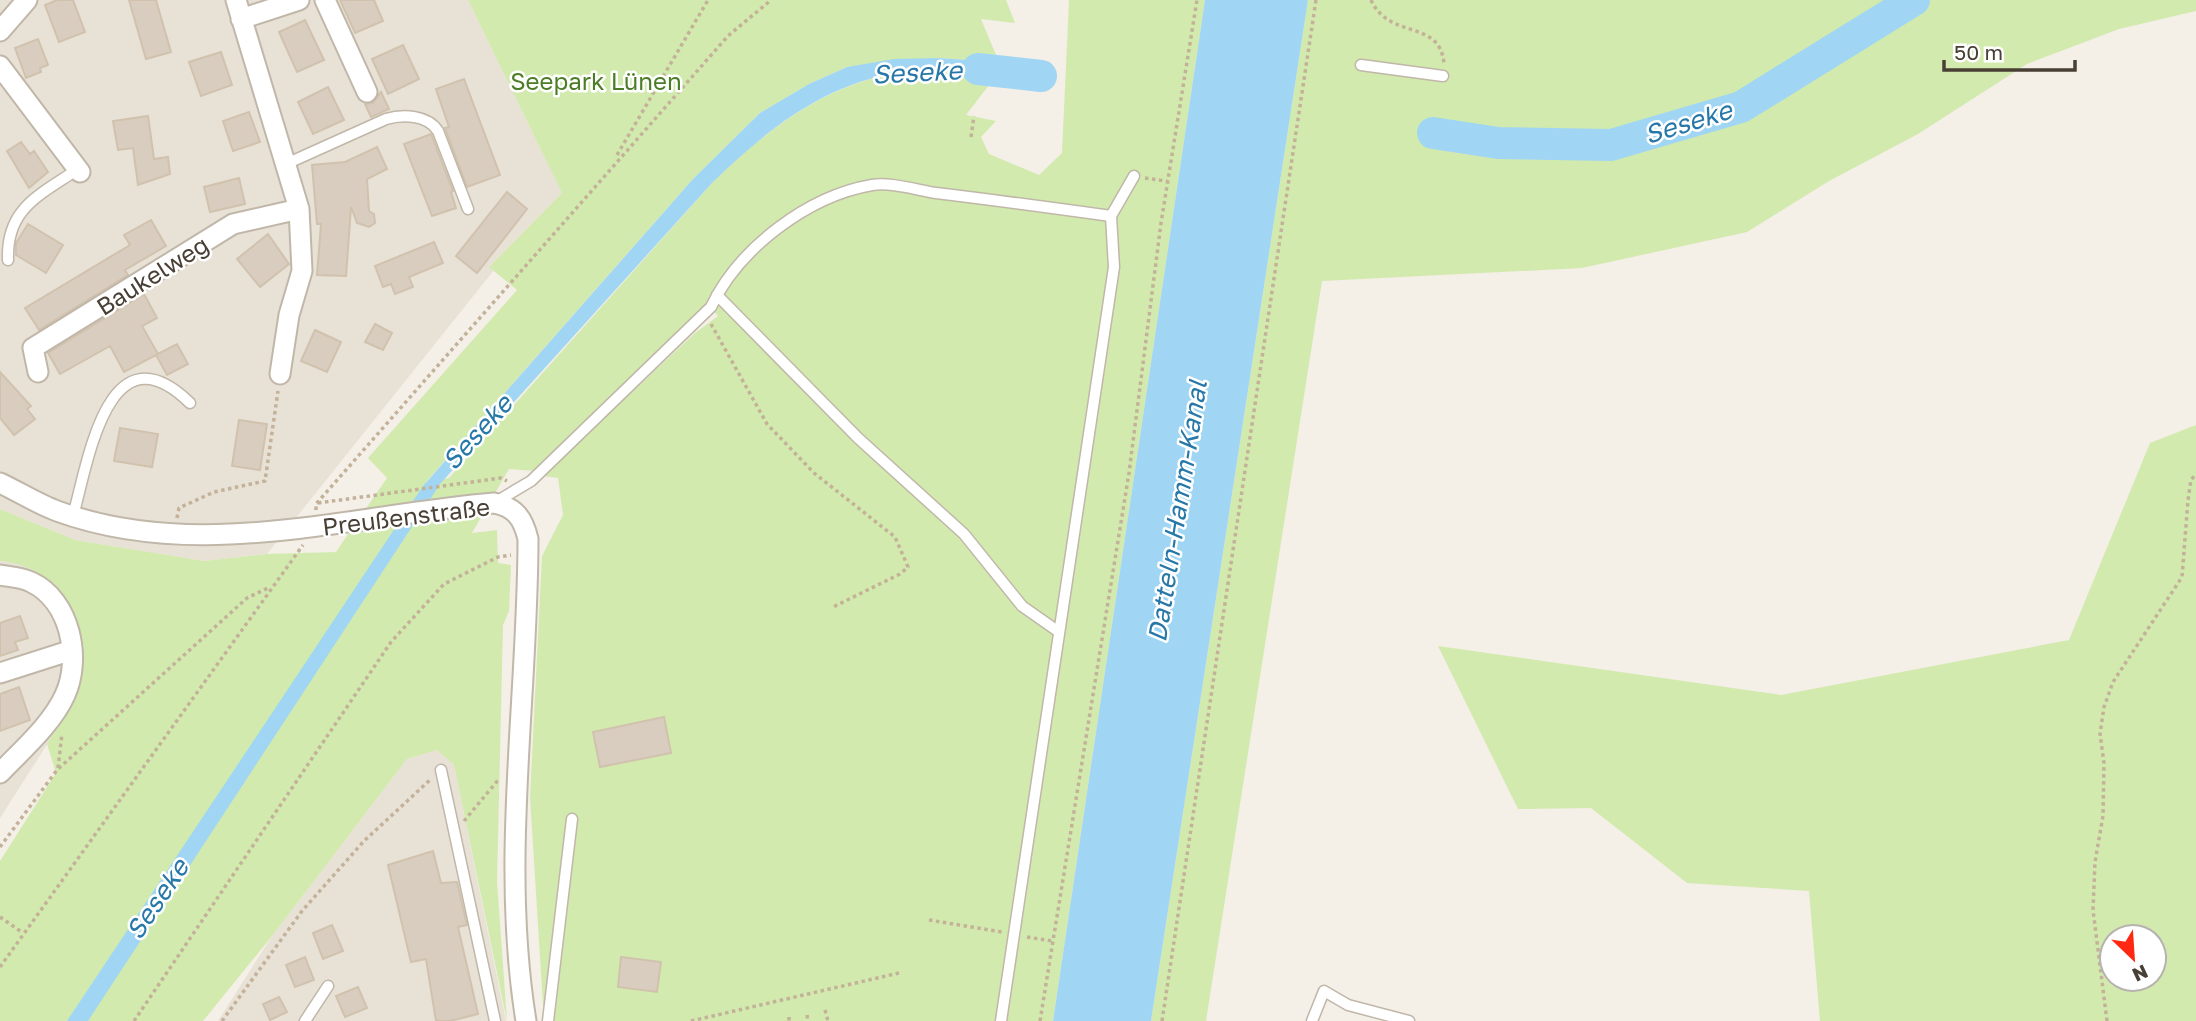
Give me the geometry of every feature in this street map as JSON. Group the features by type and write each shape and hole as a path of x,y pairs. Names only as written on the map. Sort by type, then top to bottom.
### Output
{"street":[{"path":"0,31 27,0"},
{"path":"280,374 289,315 302,271 299,209 238,9 299,0"},
{"path":"325,0 368,92"},
{"path":"0,66 79,171"},
{"name":"Baukelweg","path":"38,372 33,348 233,224 299,209"},
{"name":"Preußenstraße","path":"0,483 73,516 115,527 175,534 261,533 494,503 508,506 517,513 528,538 515,878 517,950 526,1021"},
{"path":"0,575 33,583 53,598 66,622 72,650 71,674 64,698 0,773"},
{"path":"0,673 72,650"}],"lane":[{"path":"1361,65 1443,76"},
{"path":"286,164 386,119 407,116 418,118 431,122 439,131 468,209"},
{"path":"8,260 7,239 18,214 27,204 79,171"},
{"path":"1001,1021 1114,267 1111,216 1134,176"},
{"path":"494,503 531,481 704,313 725,281 759,244 795,216 833,198 874,185 1111,216"},
{"path":"716,295 858,438 964,534 1022,606 1059,632"},
{"path":"73,516 99,423 108,401 125,386 146,379 175,388 190,403"},
{"path":"440,770 495,1021"},
{"path":"548,1021 572,819"},
{"path":"305,1021 328,986"},
{"path":"1312,1021 1324,990 1348,1005 1409,1021"}],"path":[{"path":"612,164 708,0"},
{"path":"316,504 612,164 728,36 771,0"},
{"path":"1040,1021 1129,473 1167,181 1197,0"},
{"path":"1162,1021 1316,0"},
{"path":"1371,0 1377,11 1390,23 1416,30 1439,45 1444,64 1443,76"},
{"path":"971,137 974,116"},
{"path":"1147,178 1167,181"},
{"path":"704,313 767,424 814,472 895,537 908,567 900,574 833,607"},
{"path":"175,534 179,508 214,492 265,481 280,374"},
{"path":"2106,1021 2093,911 2095,862 2103,816 2104,763 2100,734 2104,707 2113,682 2182,577 2188,500 2191,480 2196,474"},
{"path":"316,504 501,478 511,484"},
{"path":"0,967 271,586 321,526 316,504"},
{"path":"134,1021 391,642 444,584 498,557 514,555"},
{"path":"0,847 57,770 247,598 271,586"},
{"path":"454,833 507,769"},
{"path":"222,1021 302,911 363,841 440,770"},
{"path":"0,917 23,933"},
{"path":"929,920 1052,941"},
{"path":"691,1021 899,973"},
{"path":"825,1010 828,1021"},
{"path":"807,1015 808,1021"}],"shaded area":[{"path":"0,0 468,0 562,193 490,266 494,270 267,554 204,561 75,540 0,509"},
{"path":"0,561 20,563 43,575 65,594 79,635 82,665 71,707 0,818"},
{"path":"437,750 454,765 506,1021 218,1021 272,936 407,759"}],"green space":[{"name":"Seepark Lünen","path":"468,0 1006,0 1015,23 981,19 999,62 938,58 847,67 809,84 760,113 693,179 426,482 449,478 712,183 758,142 808,106 864,81 894,74 934,71 995,77 966,115 996,121 981,137 989,154 1039,175 1062,153 1069,0 1205,0 1053,1021 544,1021 530,797 542,556 563,515 558,478 543,476 695,333 718,316 707,303 535,471 509,469 472,533 497,530 498,563 511,565 509,611 503,625 497,881 507,1021 454,765 437,750 407,759 272,936 203,1021 0,1021 0,861 56,773 47,744 70,707 78,684 81,660 79,636 72,614 61,594 45,578 25,567 0,561 0,509 75,540 204,561 267,554 336,552 387,478 368,458 517,290 489,267 562,193"},
{"path":"1308,0 2196,0 2196,11 2119,29 2027,64 1918,134 1829,181 1747,232 1582,268 1322,281 1206,1021 1151,1021"},
{"path":"2196,425 2196,1021 1820,1021 1809,891 1687,883 1591,808 1518,809 1438,646 1781,695 2069,640 2150,443"}],"water":[{"name":"Datteln-Hamm-Kanal","path":"1205,0 1308,0 1151,1021 1053,1021"},
{"path":"938,58 999,62 1003,67 1020,69 1019,77 919,72 886,75 861,82 837,91 791,116 770,131 712,183 440,484 88,1021 67,1021 423,486 693,179 760,113 809,84 847,67 894,59"}],"building":[{"path":"57,0 73,0 85,32 59,42 45,5"},
{"path":"129,0 156,0 171,52 146,59"},
{"path":"340,0 374,0 383,21 355,33"},
{"path":"305,20 324,60 297,72 279,32"},
{"path":"38,39 48,65 40,68 41,72 26,78 15,48"},
{"path":"403,45 419,79 388,94 372,59"},
{"path":"221,52 232,85 201,96 189,62"},
{"path":"464,79 500,175 467,187 445,128 449,127 436,89"},
{"path":"328,87 344,120 313,134 298,102"},
{"path":"381,92 389,109 371,117 365,104 373,103"},
{"path":"249,112 260,142 233,151 223,121"},
{"path":"148,116 154,159 168,157 170,174 138,185 133,148 118,150 113,121"},
{"path":"431,134 453,191 451,192 456,208 432,216 404,144"},
{"path":"21,142 30,154 34,151 48,172 29,188 7,151"},
{"path":"377,147 387,169 367,179 369,211 374,214 375,223 369,227 357,223 351,207 346,276 317,275 321,224 317,224 312,165 345,162"},
{"path":"239,178 245,204 210,212 204,187"},
{"path":"507,192 527,209 477,273 456,256"},
{"path":"151,220 166,246 125,270 128,275 39,330 25,308 130,245 124,235"},
{"path":"28,224 63,245 46,273 16,255 16,243"},
{"path":"268,234 289,264 260,287 237,259"},
{"path":"434,242 443,263 409,277 413,287 395,294 391,284 383,287 375,266"},
{"path":"144,294 157,318 142,326 158,354 177,344 188,364 167,375 156,355 124,372 110,346 60,374 48,353"},
{"path":"375,324 392,333 383,350 365,342"},
{"path":"315,330 341,342 327,372 301,361"},
{"path":"0,372 31,406 27,409 35,419 14,435 0,418"},
{"path":"239,420 267,424 260,470 232,466"},
{"path":"120,428 158,434 152,467 114,461"},
{"path":"20,616 28,638 15,642 18,650 0,656 0,623"},
{"path":"19,687 30,720 0,731 0,694"},
{"path":"664,717 671,753 600,767 593,732"},
{"path":"433,851 441,883 457,882 467,925 458,927 478,1014 450,1021 436,1021 426,959 411,962 388,865"},
{"path":"332,925 343,951 323,959 313,933"},
{"path":"305,957 314,980 295,987 286,965"},
{"path":"621,957 661,962 657,992 618,987"},
{"path":"358,987 367,1008 345,1017 336,996"},
{"path":"279,997 287,1012 270,1020 263,1004"}],"waterway":[{"name":"Seseke","path":"1433,133 1498,143 1611,145 1741,107 1914,0"},
{"name":"Seseke","path":"978,69 1041,76"}]}
